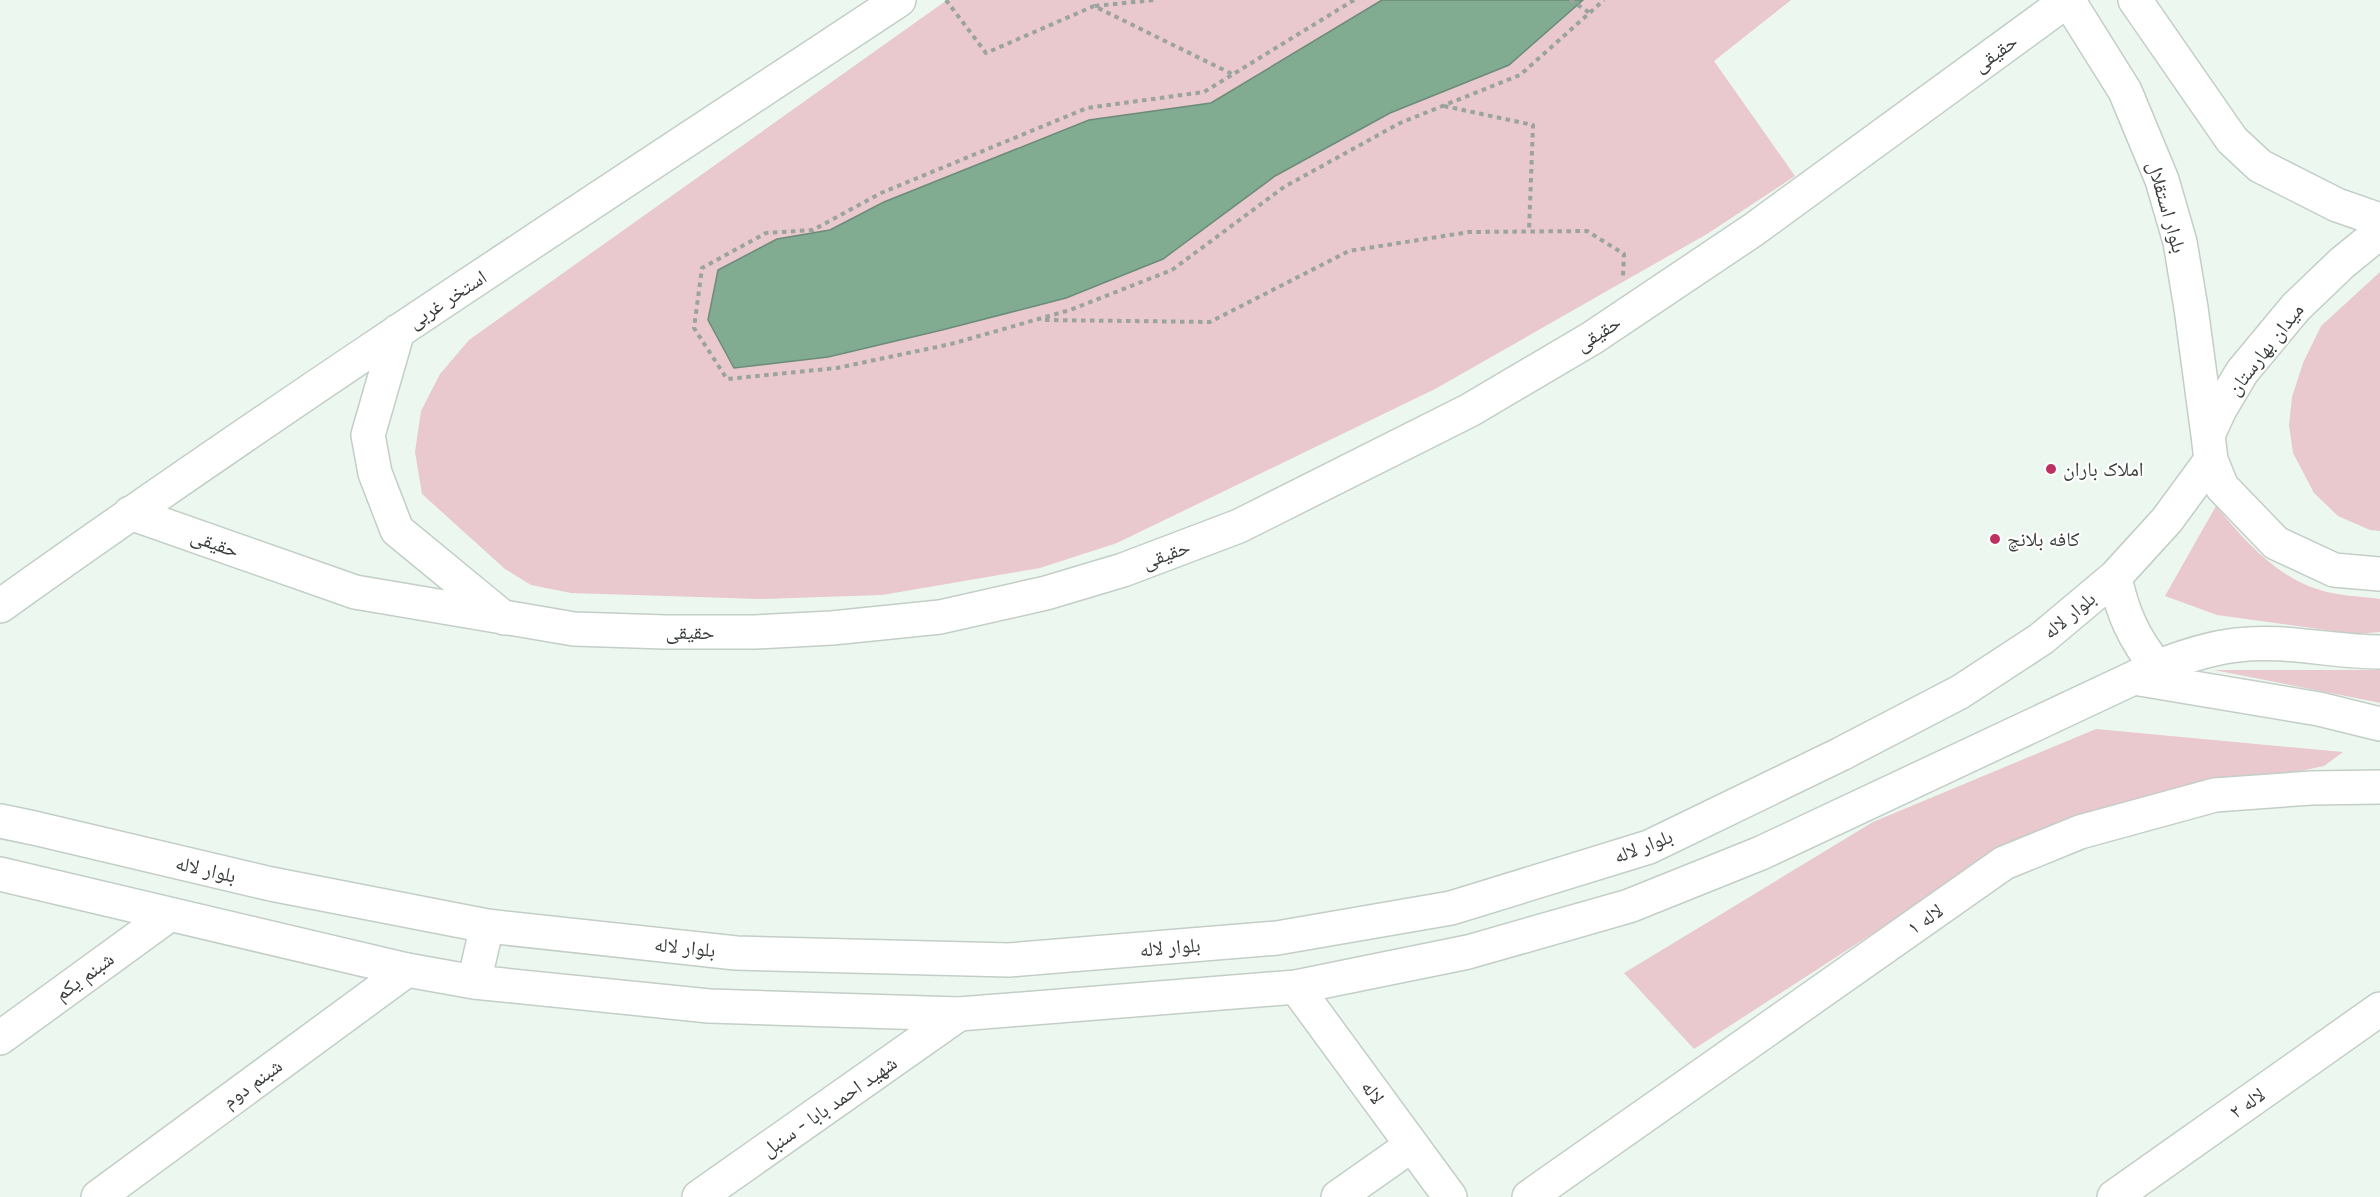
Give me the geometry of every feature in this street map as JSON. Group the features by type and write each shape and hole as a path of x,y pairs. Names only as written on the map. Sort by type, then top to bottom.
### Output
{"street":[{"name":"استخر غربی","path":"0,606 130,513 398,331 899,0"},
{"name":"حقیقی","path":"130,513 355,592 574,629 755,632 832,628 940,617 1046,593 1123,570 1239,526 1470,410 1592,338 1753,230 2068,0"},
{"name":"بلوار استقلال","path":"2068,0 2125,91 2162,180 2180,242 2210,447"},
{"path":"2135,0 2232,140 2260,166 2337,205 2380,220"},
{"name":"میدان بهارستان","path":"2210,447 2220,409 2242,372 2296,307 2342,263 2380,232"},
{"path":"398,331 368,435 375,473 397,530 506,619"},
{"path":"2210,447 2222,487 2276,543 2334,570 2380,574"},
{"name":"بلوار لاله","path":"0,821 271,884 487,926 736,953 1009,960 1277,938 1451,908 1648,847 1841,754 1960,692 2041,639 2115,577 2167,520 2210,447"},
{"path":"2115,577 2125,616 2144,651 2145,672"},
{"path":"0,874 407,970 474,982 709,1006 959,1014 1296,987 1468,952 1629,906 1761,853 2145,672 2189,655 2238,645 2277,645 2380,652"},
{"path":"2145,672 2380,724"},
{"name":"لاله ۱","path":"1528,1197 2004,863 2080,832 2215,795 2311,788 2380,787"},
{"name":"شبنم یکم","path":"0,1038 169,915"},
{"path":"474,982 487,926"},
{"name":"شبنم دوم","path":"98,1197 407,970"},
{"name":"لاله","path":"1296,987 1450,1197"},
{"name":"لاله ۲","path":"2114,1197 2380,1009"},
{"name":"شهید احمد بابا - سنبل","path":"699,1197 959,1014"},
{"path":"1338,1197 1412,1145"}],"path":[{"path":"946,0 986,53 1094,6 1154,0"},
{"path":"1354,0 1204,92 1087,108 881,193 813,230 766,233 702,268 694,328 727,379 837,368 951,344 1070,310 1172,270 1284,187 1400,123 1520,75 1604,0"},
{"path":"1570,0 1590,13"},
{"path":"1094,6 1233,74"},
{"path":"1444,106 1533,125 1530,231"},
{"path":"1039,320 1210,322 1348,251 1468,232 1530,231 1587,231 1624,254 1623,286 1632,312"}],"shaded area":[{"path":"947,0 1791,0 1714,61 1795,176 1707,234 1435,389 1117,543 1040,568 882,595 760,599 571,593 531,585 505,569 422,494 415,452 421,411 440,374 469,340"},
{"path":"1382,0 1583,0 1509,65 1390,113 1275,176 1163,259 1066,298 828,357 734,368 708,320 718,270 777,239 830,230 884,202 1089,120 1211,103"},
{"path":"2380,272 2380,531 2370,530 2338,516 2314,493 2293,453 2289,425 2292,397 2303,363 2321,326"},
{"path":"2216,506 2262,556 2289,576 2327,592 2380,599 2380,632 2356,634 2217,615 2165,596"},
{"path":"2214,670 2380,670 2380,703 2376,702"},
{"path":"2096,729 2343,752 2324,766 2091,815 1997,853 1694,1049 1624,973 1873,822"}],"place":[{"name":"املاک باران","path":"2051,469"},
{"name":"کافه بلانچ","path":"1995,539"}]}
